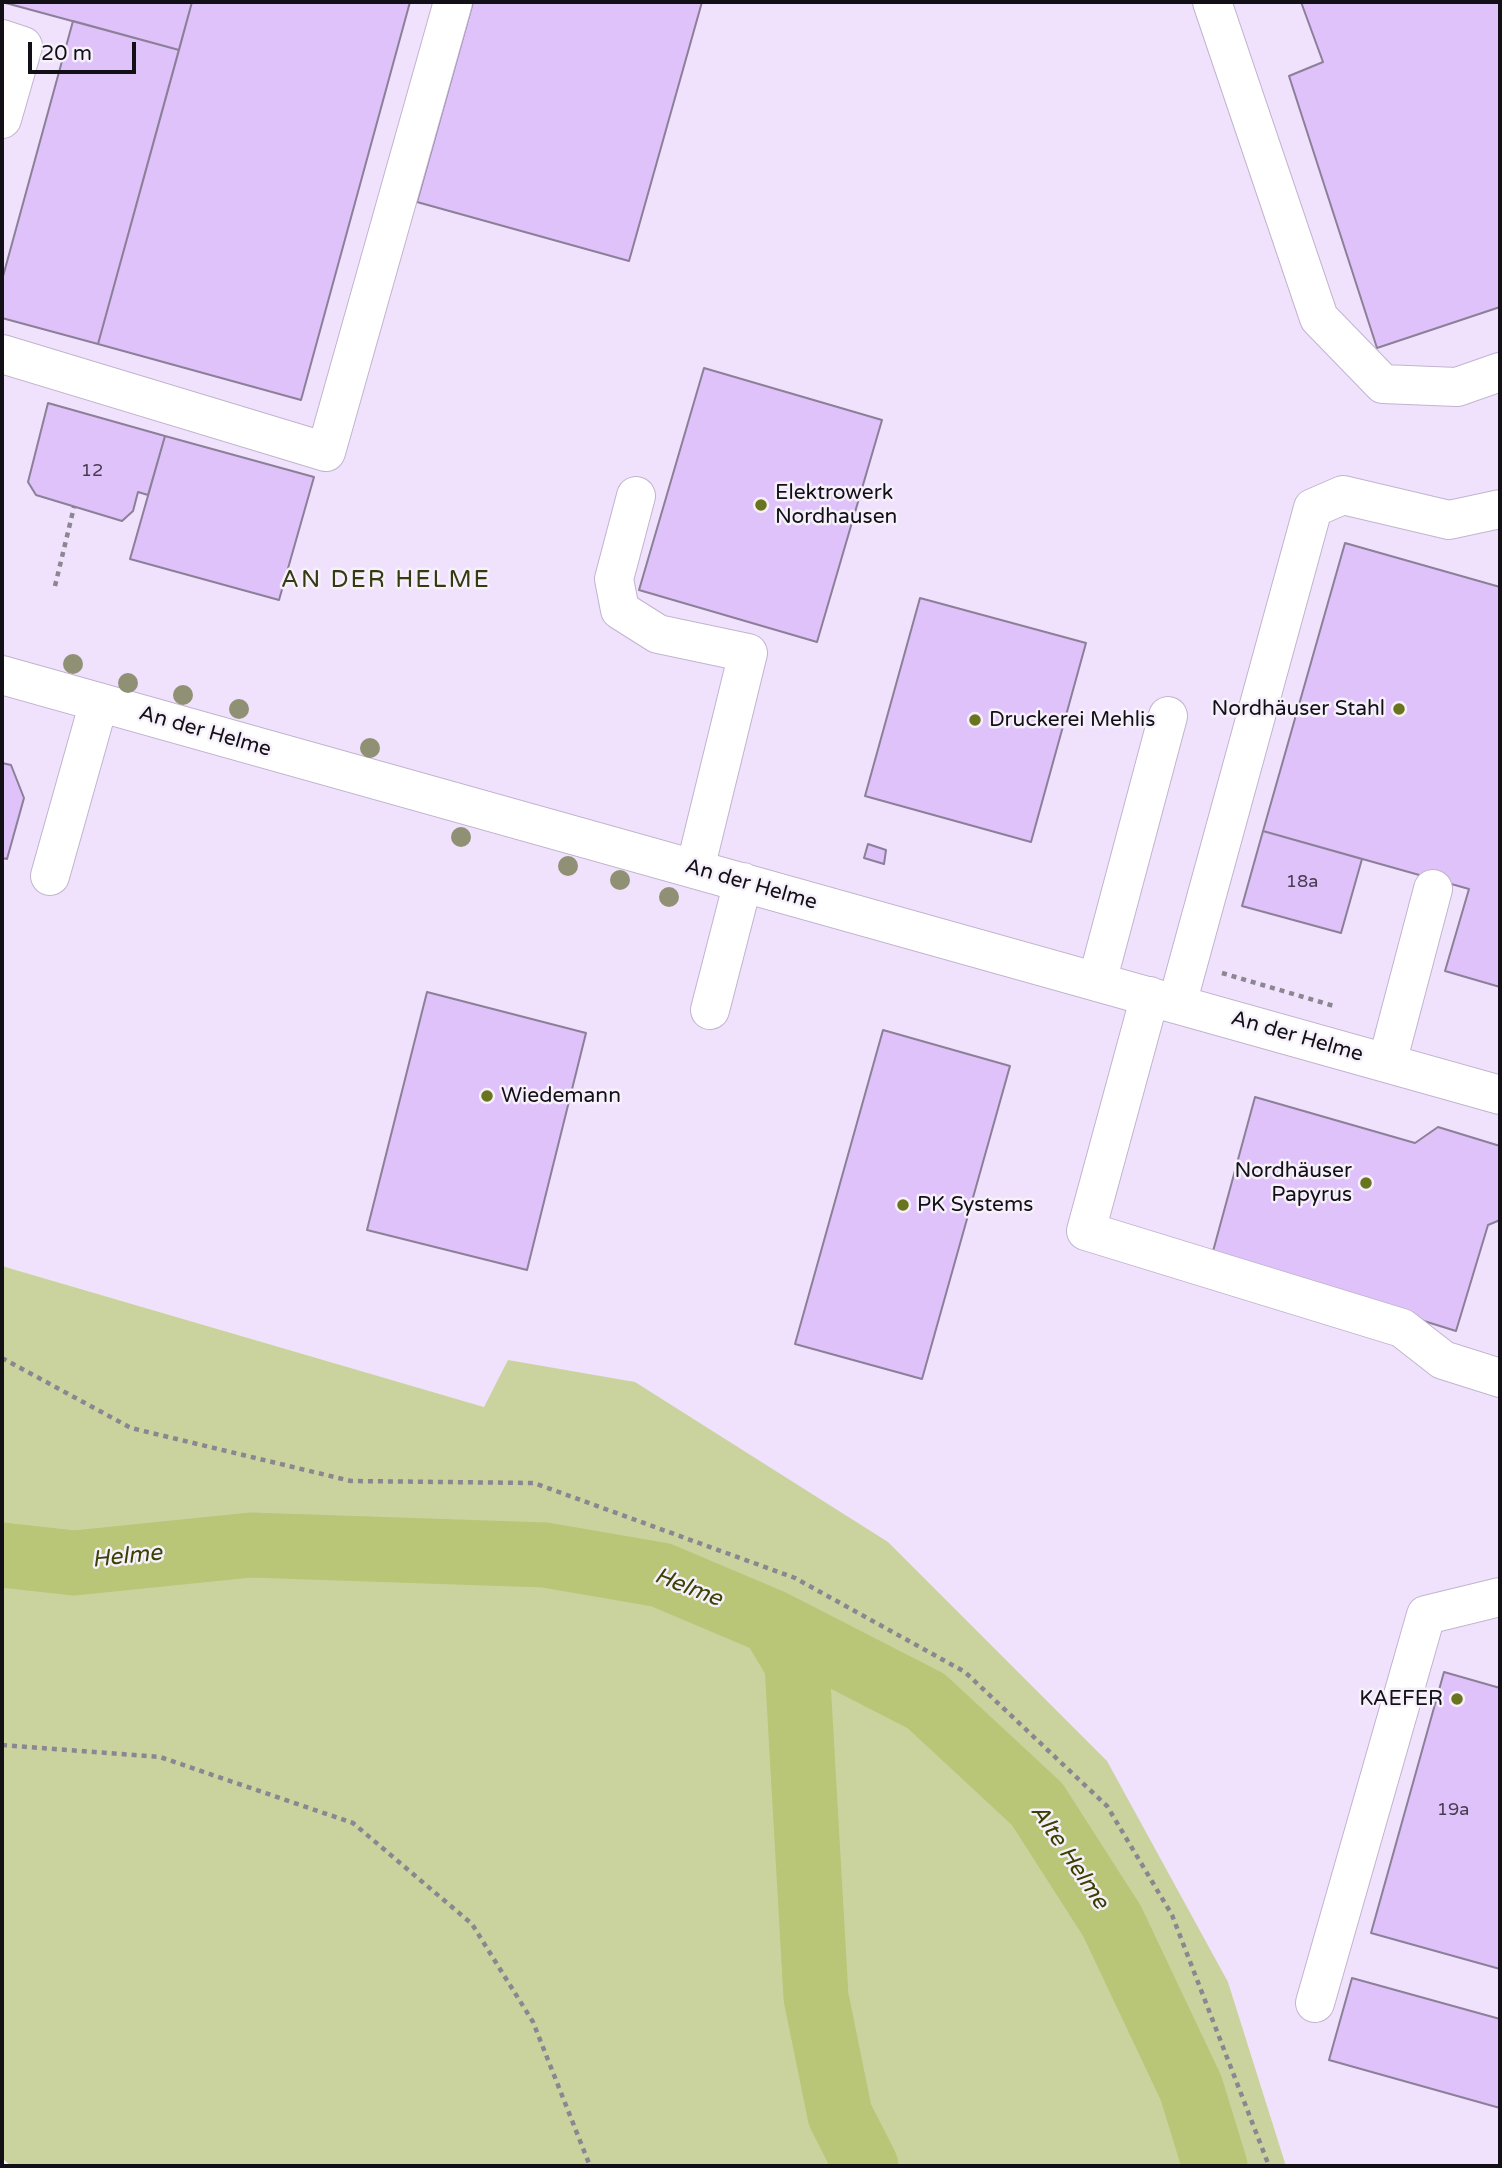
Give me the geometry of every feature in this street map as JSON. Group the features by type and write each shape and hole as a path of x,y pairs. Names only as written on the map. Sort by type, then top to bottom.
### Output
{"street":[{"path":"2,354 326,452 453,2"},
{"path":"1213,2 1319,318 1383,384 1457,387 1500,372"},
{"path":"2,39 23,46 2,119"},
{"path":"1500,509 1449,520 1343,495 1313,508 1163,1000 1086,1231 1402,1328 1443,1360 1500,1378"},
{"path":"636,496 614,579 620,610 658,634 748,653 695,869"},
{"name":"An der Helme","path":"2,675 1500,1094"},
{"path":"50,876 99,702"},
{"path":"1097,982 1168,716"},
{"path":"710,1010 743,882"},
{"path":"1387,1062 1433,889"},
{"path":"1315,2003 1426,1615 1500,1597"}],"path":[{"path":"55,586 74,507"},
{"path":"2,1358 131,1428 351,1480 534,1483 795,1577 965,1672 1107,1806 1172,1915 1269,2166"},
{"path":"2,1745 160,1757 353,1823 472,1924 533,2022 590,2166"}],"shaded area":[{"path":"2,2 1500,2 1500,2166 1286,2166 1228,1982 484,1407 2,1266"}],"green space":[{"path":"2,1266 484,1407 508,1360 635,1382 888,1542 1107,1761 1228,1982 1286,2166 11,2166 2,2158"}],"building":[{"path":"2,2 192,2 179,50"},
{"path":"192,2 410,2 301,400 98,344"},
{"path":"473,2 702,2 629,261 417,202"},
{"path":"1301,2 1500,2 1500,307 1377,348 1289,76 1323,62"},
{"path":"73,21 179,50 98,344 2,318 2,280"},
{"name":"Elektrowerk Nordhausen","path":"704,368 882,420 817,642 639,590"},
{"path":"48,403 165,436 148,495 138,492 133,511 122,521 36,495 28,482"},
{"path":"165,436 314,477 279,600 130,559"},
{"name":"Nordhäuser Stahl","path":"1345,543 1500,587 1500,987 1445,971 1469,889 1263,831"},
{"name":"Druckerei Mehlis","path":"920,598 1086,643 1031,842 865,796"},
{"path":"2,763 11,765 24,798 7,859 2,858"},
{"path":"1263,831 1362,859 1341,933 1242,906"},
{"path":"868,844 886,850 884,864 864,858"},
{"path":"427,992 586,1033 527,1270 367,1230"},
{"name":"PK Systems","path":"883,1030 1010,1066 922,1379 795,1344"},
{"name":"Nordhäuser Papyrus","path":"1255,1097 1415,1143 1438,1127 1500,1146 1500,1220 1488,1225 1456,1331 1212,1255"},
{"path":"1444,1672 1500,1688 1500,1969 1371,1933"},
{"path":"1352,1978 1500,2019 1500,2108 1329,2060"}],"waterway":[{"name":"Helme","path":"2,1555 74,1563 251,1545 545,1555 661,1575 772,1622 797,1664 816,1997 840,2115 866,2166"},
{"name":"Alte Helme","path":"772,1622 926,1701 1037,1804 1112,1921 1191,2088 1215,2166"}],"place":[{"name":"Elektrowerk Nordhausen","path":"761,505"},
{"name":"Nordhäuser Stahl","path":"1399,709"},
{"name":"Druckerei Mehlis","path":"975,720"},
{"name":"Wiedemann","path":"487,1096"},
{"name":"Nordhäuser Papyrus","path":"1366,1183"},
{"name":"PK Systems","path":"903,1205"},
{"name":"KAEFER","path":"1457,1699"}],"district":[{"name":"AN DER HELME","path":"386,581"}]}
